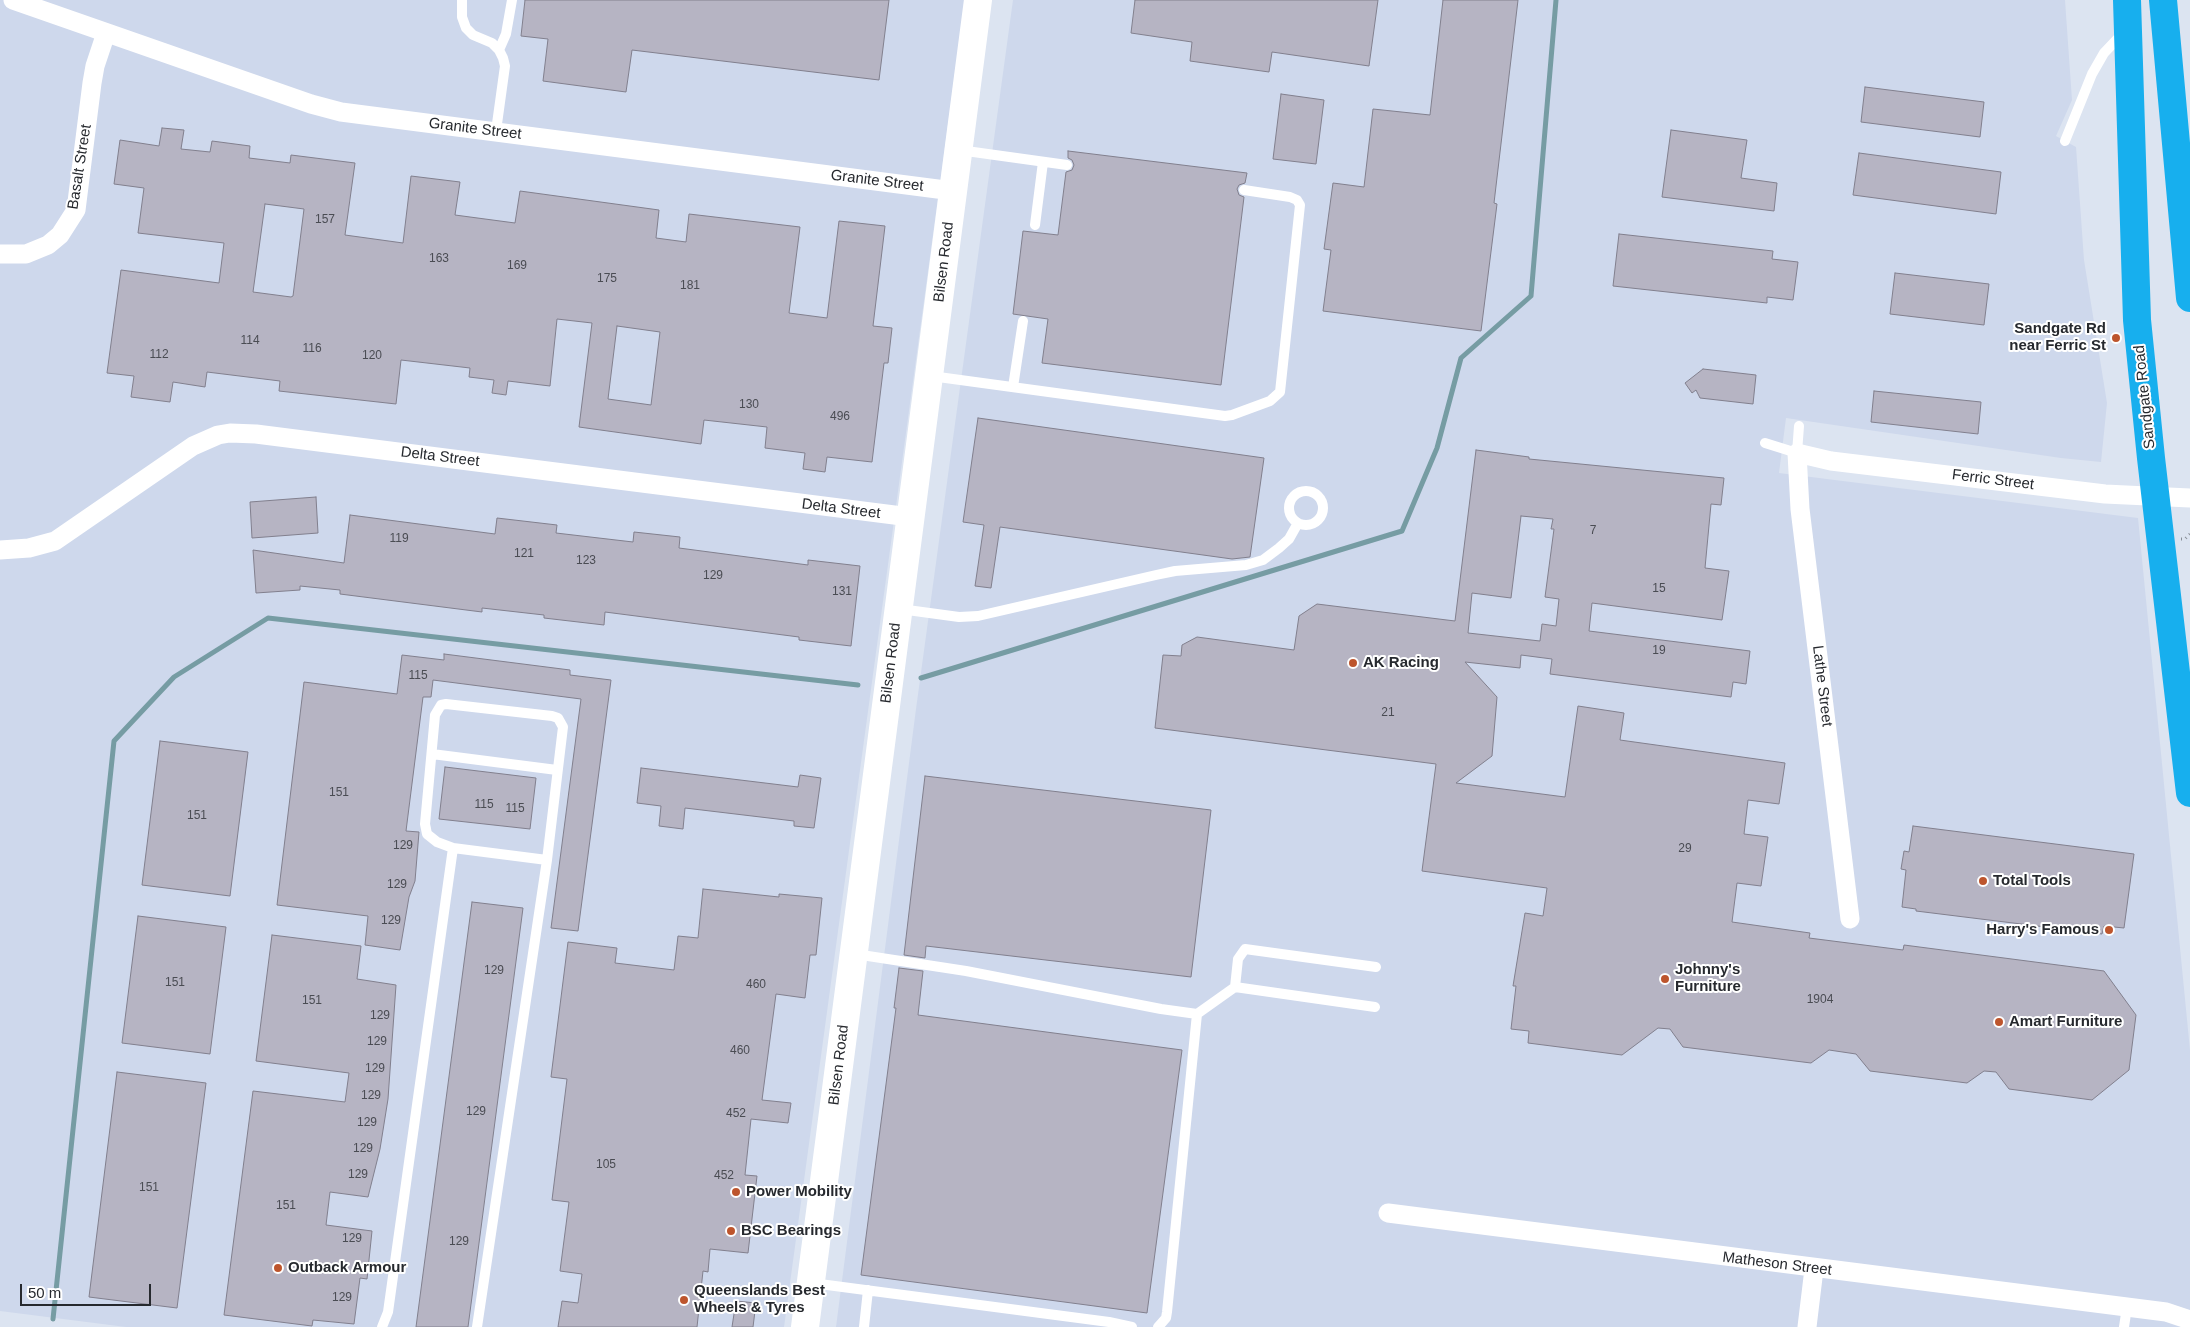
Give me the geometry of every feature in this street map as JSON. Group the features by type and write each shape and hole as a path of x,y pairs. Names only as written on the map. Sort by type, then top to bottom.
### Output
{"highway":[{"name":"Sandgate Road","path":"2126,0 2137,320 2190,793"},
{"path":"2163,0 2190,298"}],"street":[{"name":"Granite Street","path":"13,0 311,104 341,112 953,191"},
{"name":"Bilsen Road","path":"805,1327 978,0"},
{"name":"Basalt Street","path":"0,254 26,254 48,245 60,235 76,210 92,83 95,66 106,33"},
{"name":"Delta Street","path":"0,550 36,547 54,541 193,446 218,435 237,433 910,517"},
{"name":"Ferric Street","path":"1797,453 1840,462 2105,494 2156,498 2190,498"},
{"name":"Lathe Street","path":"1797,453 1800,509 1850,919"},
{"name":"Matheson Street","path":"1388,1213 2166,1312 2190,1320"},
{"path":"1807,1327 1814,1268"},
{"name":"Matheson Street","path":"2166,1312 2190,1307"}],"lane":[{"path":"462,0 462,17 466,28 473,35 492,43 504,58 496,131"},
{"path":"499,50 506,34 512,0"},
{"path":"2065,142 2092,74 2104,53 2128,28"},
{"path":"958,150 1067,165"},
{"path":"1035,225 1043,162"},
{"path":"929,376 1225,416 1232,415 1276,397 1280,392 1300,205 1297,200 1290,197 1244,190"},
{"path":"1013,387 1023,321"},
{"path":"1765,443 1797,453 1799,426"},
{"path":"898,609 959,617 978,616 1156,575 1246,565 1263,560 1280,548 1298,524"},
{"path":"477,1327 546,860 562,727 558,718 552,716 446,704 441,706 435,715 426,831 430,837 437,842 454,848 546,860"},
{"path":"432,754 557,770"},
{"path":"382,1327 389,1302 454,848"},
{"path":"1235,987 1238,959 1245,949 1376,967"},
{"path":"854,954 966,971 1161,1010 1197,1014 1235,987 1375,1007"},
{"path":"1158,1327 1166,1318 1167,1312 1197,1014"},
{"path":"811,1283 1132,1327"},
{"path":"864,1327 868,1290"},
{"path":"2124,1327 2127,1307"}],"path":[{"path":"2180,539 2185,539 2190,534"}],"shaded area":[{"path":"0,0 965,0 784,1327 126,1327 0,1311"},
{"path":"1013,0 2065,0 2072,100 2056,136 2076,147 2084,260 2107,403 2101,462 2061,458 1786,418 1779,473 2138,518 2190,1050 2190,1327 836,1327 916,709"}],"building":[{"path":"525,0 889,0 879,80 632,50 626,92 543,81 548,39 521,36"},
{"path":"1135,0 1378,0 1369,66 1272,52 1269,72 1190,61 1192,42 1131,33"},
{"path":"1443,0 1518,0 1494,203 1497,204 1481,331 1323,311 1331,250 1324,249 1333,183 1364,187 1373,109 1430,115"},
{"path":"1865,87 1984,102 1980,137 1861,122"},
{"path":"1281,94 1324,100 1316,164 1273,159"},
{"path":"162,128 184,130 181,149 210,152 212,141 250,146 249,158 290,163 291,155 355,163 345,235 403,243 411,176 460,182 455,215 515,223 520,191 659,210 656,238 686,242 689,214 800,227 789,313 827,318 839,221 885,226 873,326 892,328 888,363 884,363 872,462 827,457 825,472 803,469 805,453 765,448 767,427 704,420 701,444 579,427 592,323 557,319 550,386 508,381 506,395 492,393 494,380 469,377 470,368 401,360 396,404 279,391 280,381 207,372 205,387 173,382 170,402 131,397 134,376 107,373 121,270 219,283 224,243 138,233 144,188 114,184 120,140 159,146","holes":["265,204 304,209 293,296 291,297 253,292","617,326 660,332 651,405 608,399"]},
{"path":"1671,130 1747,140 1741,178 1777,183 1774,211 1662,197"},
{"path":"1068,151 1247,173 1245,183 1239,185 1237,189 1239,195 1244,197 1221,385 1042,363 1048,319 1013,314 1023,231 1058,235 1066,172 1072,170 1074,165 1072,160 1068,158"},
{"path":"1859,153 2001,172 1996,214 1853,195"},
{"path":"1619,234 1773,251 1772,259 1798,262 1793,300 1767,297 1767,303 1613,286"},
{"path":"1895,273 1989,284 1984,325 1890,314"},
{"path":"1703,369 1756,375 1753,404 1700,398 1696,390 1692,393 1685,383"},
{"path":"1874,391 1981,402 1978,434 1871,422"},
{"path":"978,418 1264,458 1250,557 1232,559 1000,527 991,588 975,586 984,525 963,522"},
{"path":"1476,450 1529,457 1529,459 1724,478 1721,505 1711,504 1705,568 1729,571 1722,620 1592,603 1589,631 1750,651 1746,684 1733,682 1731,697 1550,674 1552,659 1521,655 1520,668 1465,662 1497,697 1492,756 1456,783 1565,797 1578,706 1624,713 1620,740 1785,763 1779,804 1748,800 1744,834 1768,837 1761,886 1737,883 1732,922 1810,933 1809,938 1903,950 1904,945 2104,971 2136,1015 2129,1070 2092,1100 2009,1089 1996,1072 1984,1071 1967,1083 1870,1071 1856,1054 1829,1050 1811,1063 1683,1047 1670,1029 1658,1028 1622,1055 1528,1043 1529,1031 1511,1029 1516,986 1513,986 1525,913 1543,916 1547,888 1422,871 1436,764 1155,728 1163,655 1181,656 1182,645 1197,637 1294,650 1299,616 1317,604 1455,621","holes":["1521,516 1553,519 1551,529 1554,529 1545,597 1559,599 1556,626 1542,624 1540,641 1468,633 1472,593 1511,598"]},
{"path":"316,497 318,533 252,538 250,502"},
{"path":"350,515 495,534 497,518 557,525 556,533 633,542 634,532 680,537 679,548 808,565 808,560 860,566 851,646 799,640 799,637 605,612 604,625 544,618 544,615 482,608 482,612 340,594 340,590 300,586 300,590 256,593 253,550 344,563"},
{"path":"444,654 570,670 570,675 611,680 578,931 551,928 581,699 433,680 431,697 423,697 406,831 419,832 415,881 409,897 400,950 365,945 368,916 277,905 304,682 397,694 402,655 444,660"},
{"path":"160,741 248,752 230,896 142,885"},
{"path":"445,767 536,778 530,829 439,819"},
{"path":"641,768 798,787 800,775 821,778 814,828 794,826 794,821 685,808 683,829 659,826 661,806 637,803"},
{"path":"925,776 1211,810 1191,977 926,946 925,958 904,955"},
{"path":"1913,826 2134,854 2124,928 2104,926 2102,934 1916,911 1916,909 1902,907 1906,870 1901,869 1904,851 1909,852"},
{"path":"703,889 779,897 779,894 822,898 816,955 810,955 805,998 776,994 762,1100 791,1103 788,1123 751,1119 745,1175 757,1176 748,1253 710,1249 708,1272 703,1271 697,1327 558,1327 562,1301 578,1303 582,1274 560,1271 569,1202 552,1200 567,1079 551,1077 568,942 617,948 615,963 674,970 678,936 698,938"},
{"path":"472,902 523,908 468,1327 416,1327"},
{"path":"138,916 226,927 210,1054 122,1043"},
{"path":"272,935 361,946 357,979 396,985 388,1099 380,1149 368,1197 330,1192 326,1225 372,1231 367,1279 360,1278 354,1324 313,1320 312,1326 224,1315 253,1091 345,1102 349,1073 256,1061"},
{"path":"899,968 923,971 918,1015 1182,1050 1147,1313 861,1275 896,1008 894,1008"},
{"path":"117,1072 206,1083 177,1308 89,1297"},
{"path":"736,1301 756,1303 753,1327 732,1327"}],"waterway":[{"path":"921,678 1402,531 1437,448 1461,358 1531,296 1556,0"},
{"path":"53,1319 114,741 174,677 268,618 858,685"}],"place":[{"name":"Sandgate Rd near Ferric St","path":"2116,338"},
{"name":"AK Racing","path":"1353,663"},
{"name":"Total Tools","path":"1983,881"},
{"name":"Harry's Famous","path":"2109,930"},
{"name":"Johnny's Furniture","path":"1665,979"},
{"name":"Amart Furniture","path":"1999,1022"},
{"name":"Power Mobility","path":"736,1192"},
{"name":"BSC Bearings","path":"731,1231"},
{"name":"Outback Armour","path":"278,1268"},
{"name":"Queenslands Best Wheels & Tyres","path":"684,1300"}]}
